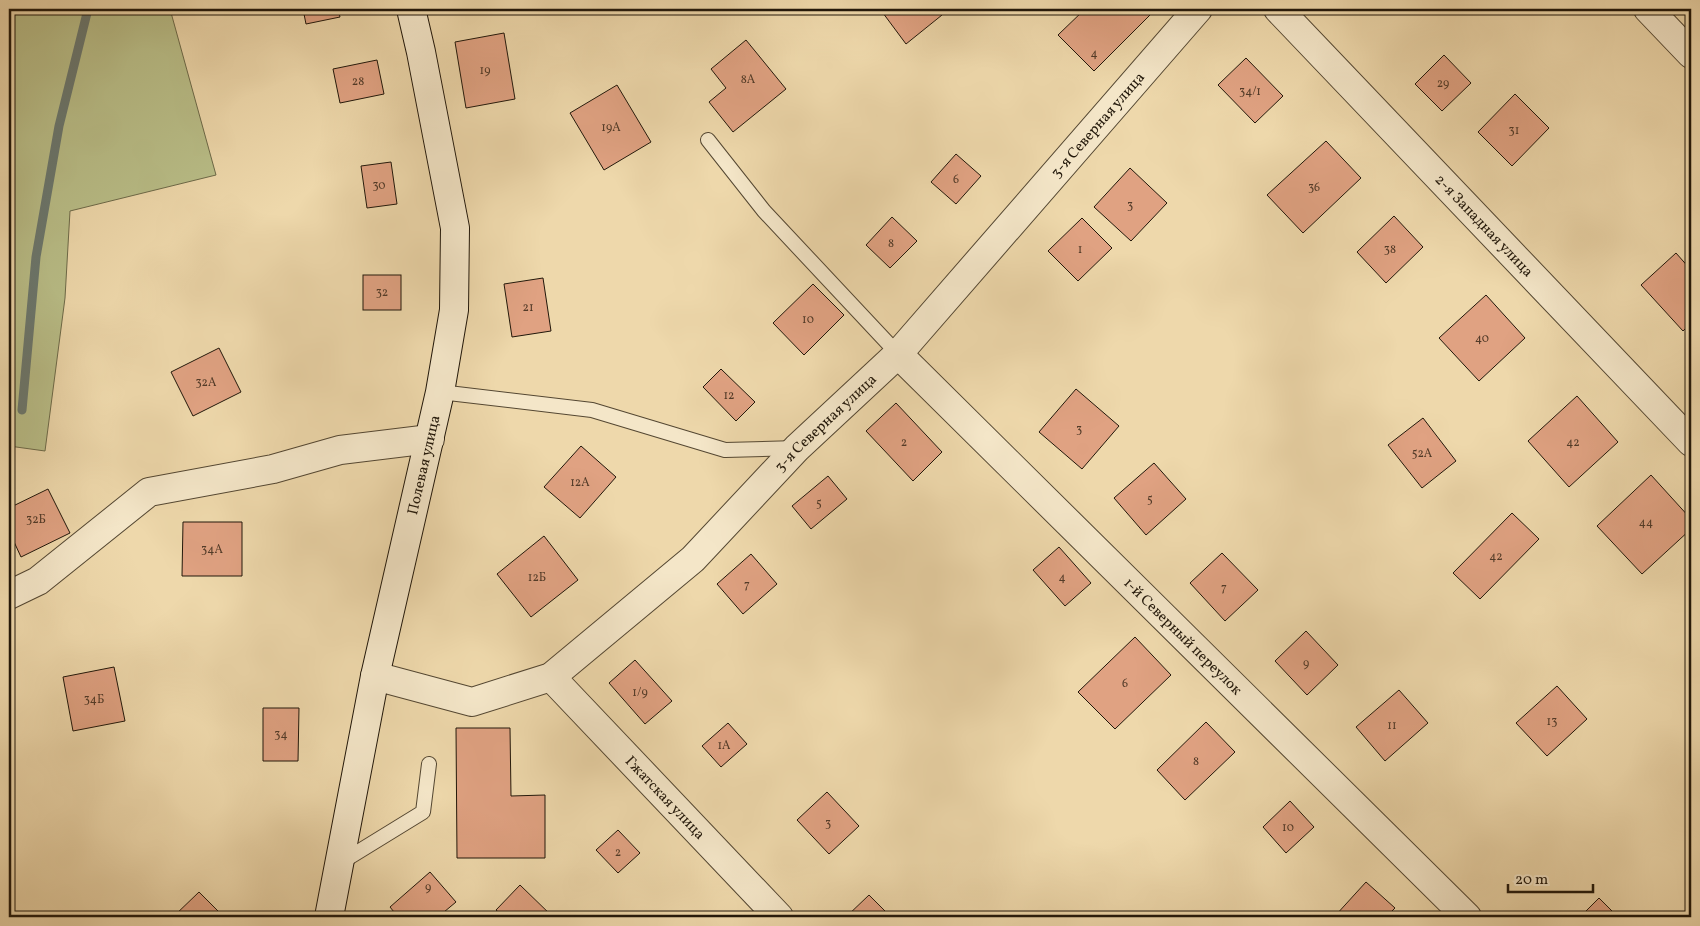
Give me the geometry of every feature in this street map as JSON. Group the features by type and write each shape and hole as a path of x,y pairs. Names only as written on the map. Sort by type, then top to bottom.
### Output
{"street":[{"name":"Полевая улица","path":"328,917 375,676 430,439 454,310 455,228 411,9"},
{"name":"3-я Северная улица","path":"375,676 472,702 551,677 693,559 797,448 898,354 1198,9"},
{"name":"2-я Западная улица","path":"1278,9 1691,442"},
{"path":"1648,9 1691,54"},
{"name":"1-й Северный переулок","path":"898,354 1467,917"},
{"path":"9,595 38,581 149,492 273,469 340,450 430,439"},
{"name":"Гжатская улица","path":"551,677 779,917"}],"lane":[{"path":"708,140 764,211 898,354"},
{"path":"440,392 592,410 725,450 797,448"},
{"path":"339,863 423,812 429,764"}],"green space":[{"path":"9,9 170,9 216,175 70,211 65,298 45,451 9,446"}],"building":[{"path":"303,9 338,9 340,17 306,24"},
{"path":"880,9 938,9 942,15 906,44"},
{"path":"1085,9 1152,9 1154,11 1094,71 1058,35"},
{"path":"504,33 515,99 466,108 455,42"},
{"path":"746,40 786,89 733,132 709,102 726,88 711,69"},
{"path":"1444,55 1471,83 1442,111 1415,84"},
{"path":"1246,58 1283,96 1255,123 1218,85"},
{"path":"377,60 384,94 340,103 333,69"},
{"path":"617,85 651,142 604,170 570,113"},
{"path":"1515,94 1549,128 1512,166 1478,132"},
{"path":"1326,141 1361,178 1303,233 1267,195"},
{"path":"956,154 981,176 956,204 931,182"},
{"path":"391,162 397,204 367,208 361,166"},
{"path":"1130,168 1167,203 1131,241 1094,207"},
{"path":"1394,216 1423,247 1386,283 1357,252"},
{"path":"892,217 917,241 890,268 866,245"},
{"path":"1082,218 1112,248 1078,281 1048,251"},
{"path":"1676,253 1691,270 1691,323 1683,331 1641,285"},
{"path":"363,275 401,275 401,310 363,310"},
{"path":"543,278 551,331 512,337 504,284"},
{"path":"813,284 844,315 804,355 773,323"},
{"path":"1486,295 1525,338 1479,381 1439,338"},
{"path":"219,348 241,392 193,416 171,372"},
{"path":"721,369 755,402 736,421 703,387"},
{"path":"1076,389 1119,426 1082,469 1039,432"},
{"path":"1577,396 1618,442 1569,487 1528,441"},
{"path":"896,403 942,452 913,481 866,431"},
{"path":"1423,418 1456,461 1422,488 1388,445"},
{"path":"581,446 616,477 580,518 544,487"},
{"path":"1154,463 1186,499 1146,535 1114,498"},
{"path":"1651,475 1691,519 1691,529 1642,574 1597,526"},
{"path":"828,476 847,499 811,529 792,506"},
{"path":"48,489 70,533 21,557 9,531 9,508"},
{"path":"1512,513 1539,539 1480,599 1453,573"},
{"path":"183,522 242,522 242,576 182,576"},
{"path":"544,536 578,580 531,617 497,574"},
{"path":"1059,547 1091,583 1065,606 1033,570"},
{"path":"1222,553 1258,590 1225,621 1190,583"},
{"path":"751,554 777,584 743,614 717,584"},
{"path":"1306,631 1338,665 1307,695 1275,661"},
{"path":"1135,637 1171,675 1115,729 1078,692"},
{"path":"635,660 672,701 645,724 609,683"},
{"path":"114,667 125,721 73,731 63,677"},
{"path":"1557,686 1587,719 1547,756 1516,723"},
{"path":"1399,690 1428,723 1385,761 1356,727"},
{"path":"263,708 299,708 298,761 263,761"},
{"path":"1206,722 1235,752 1185,800 1157,770"},
{"path":"728,723 747,744 721,767 702,746"},
{"path":"456,728 510,728 511,796 545,795 545,858 457,858"},
{"path":"827,792 859,826 829,854 797,820"},
{"path":"1290,801 1314,827 1286,853 1263,827"},
{"path":"618,830 640,853 618,873 596,850"},
{"path":"430,872 456,902 438,917 398,917 390,907"},
{"path":"1366,882 1395,908 1386,917 1336,917 1335,916"},
{"path":"520,885 553,917 504,917 496,910"},
{"path":"199,892 224,917 173,917"},
{"path":"869,895 891,917 846,917"},
{"path":"1599,898 1618,917 1580,917"}],"waterway":[{"path":"22,410 36,257 59,126 88,9"}]}
